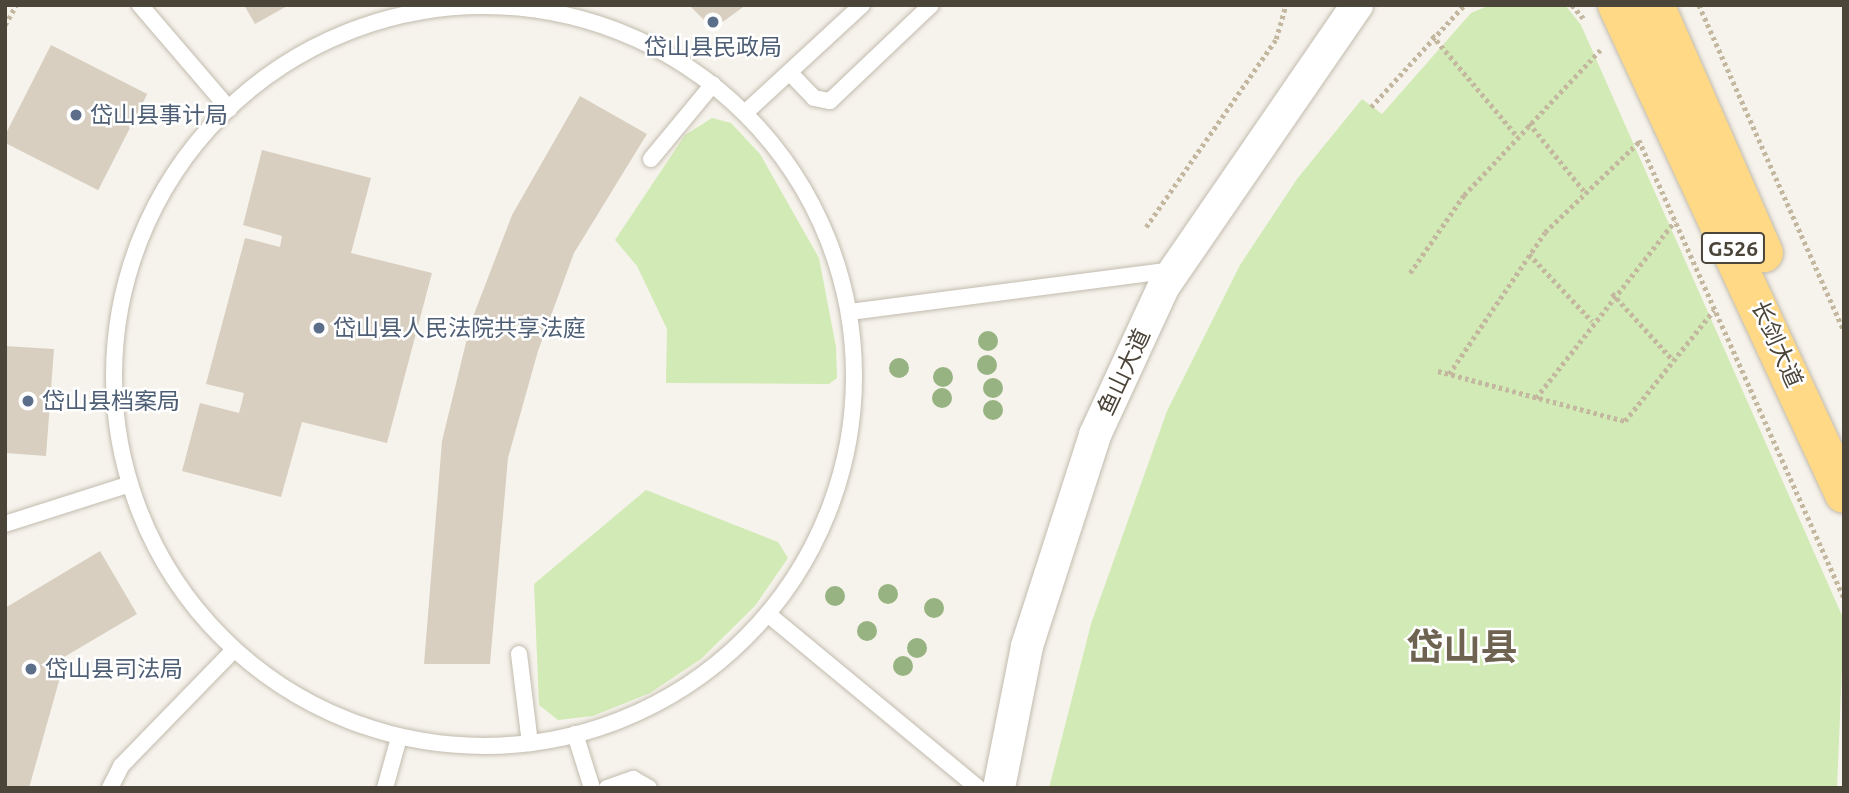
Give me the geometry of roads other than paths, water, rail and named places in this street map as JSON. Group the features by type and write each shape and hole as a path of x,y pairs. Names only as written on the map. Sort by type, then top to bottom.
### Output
{"highway":[{"name":"长剑大道","path":"1655,5 1844,435"},
{"name":"长剑大道","path":"1603,15 1844,494"}],"street":[{"name":"鱼山大道","path":"999,788 1027,646 1095,435 1175,270 1357,5"}],"lane":[{"path":"140,5 229,109"},
{"path":"746,112 791,74 862,5"},
{"path":"791,74 814,98 830,102 930,5"},
{"path":"508,7 586,12 671,55 713,84 746,112 794,171 830,238 850,312 855,393 843,472 814,548 768,615 695,682 606,727 508,748 399,738 314,708 232,652 169,576 127,485 112,387 123,288 160,195 229,109 300,55 391,11 508,7"},
{"path":"651,159 713,84"},
{"path":"850,312 1175,270"},
{"path":"5,524 127,485"},
{"path":"768,615 978,788"},
{"path":"110,788 121,766 232,652"},
{"path":"519,654 530,743"},
{"path":"575,734 592,788"},
{"path":"384,788 399,738"},
{"path":"607,788 633,779 649,788"}],"place":[{"name":"岱山县民政局","path":"713,22"},
{"name":"岱山县事计局","path":"76,115"},
{"name":"岱山县人民法院共享法庭","path":"319,328"},
{"name":"岱山县档案局","path":"28,401"},
{"name":"岱山县司法局","path":"31,669"}],"district":[{"name":"岱山县","path":"1462,647"}]}
